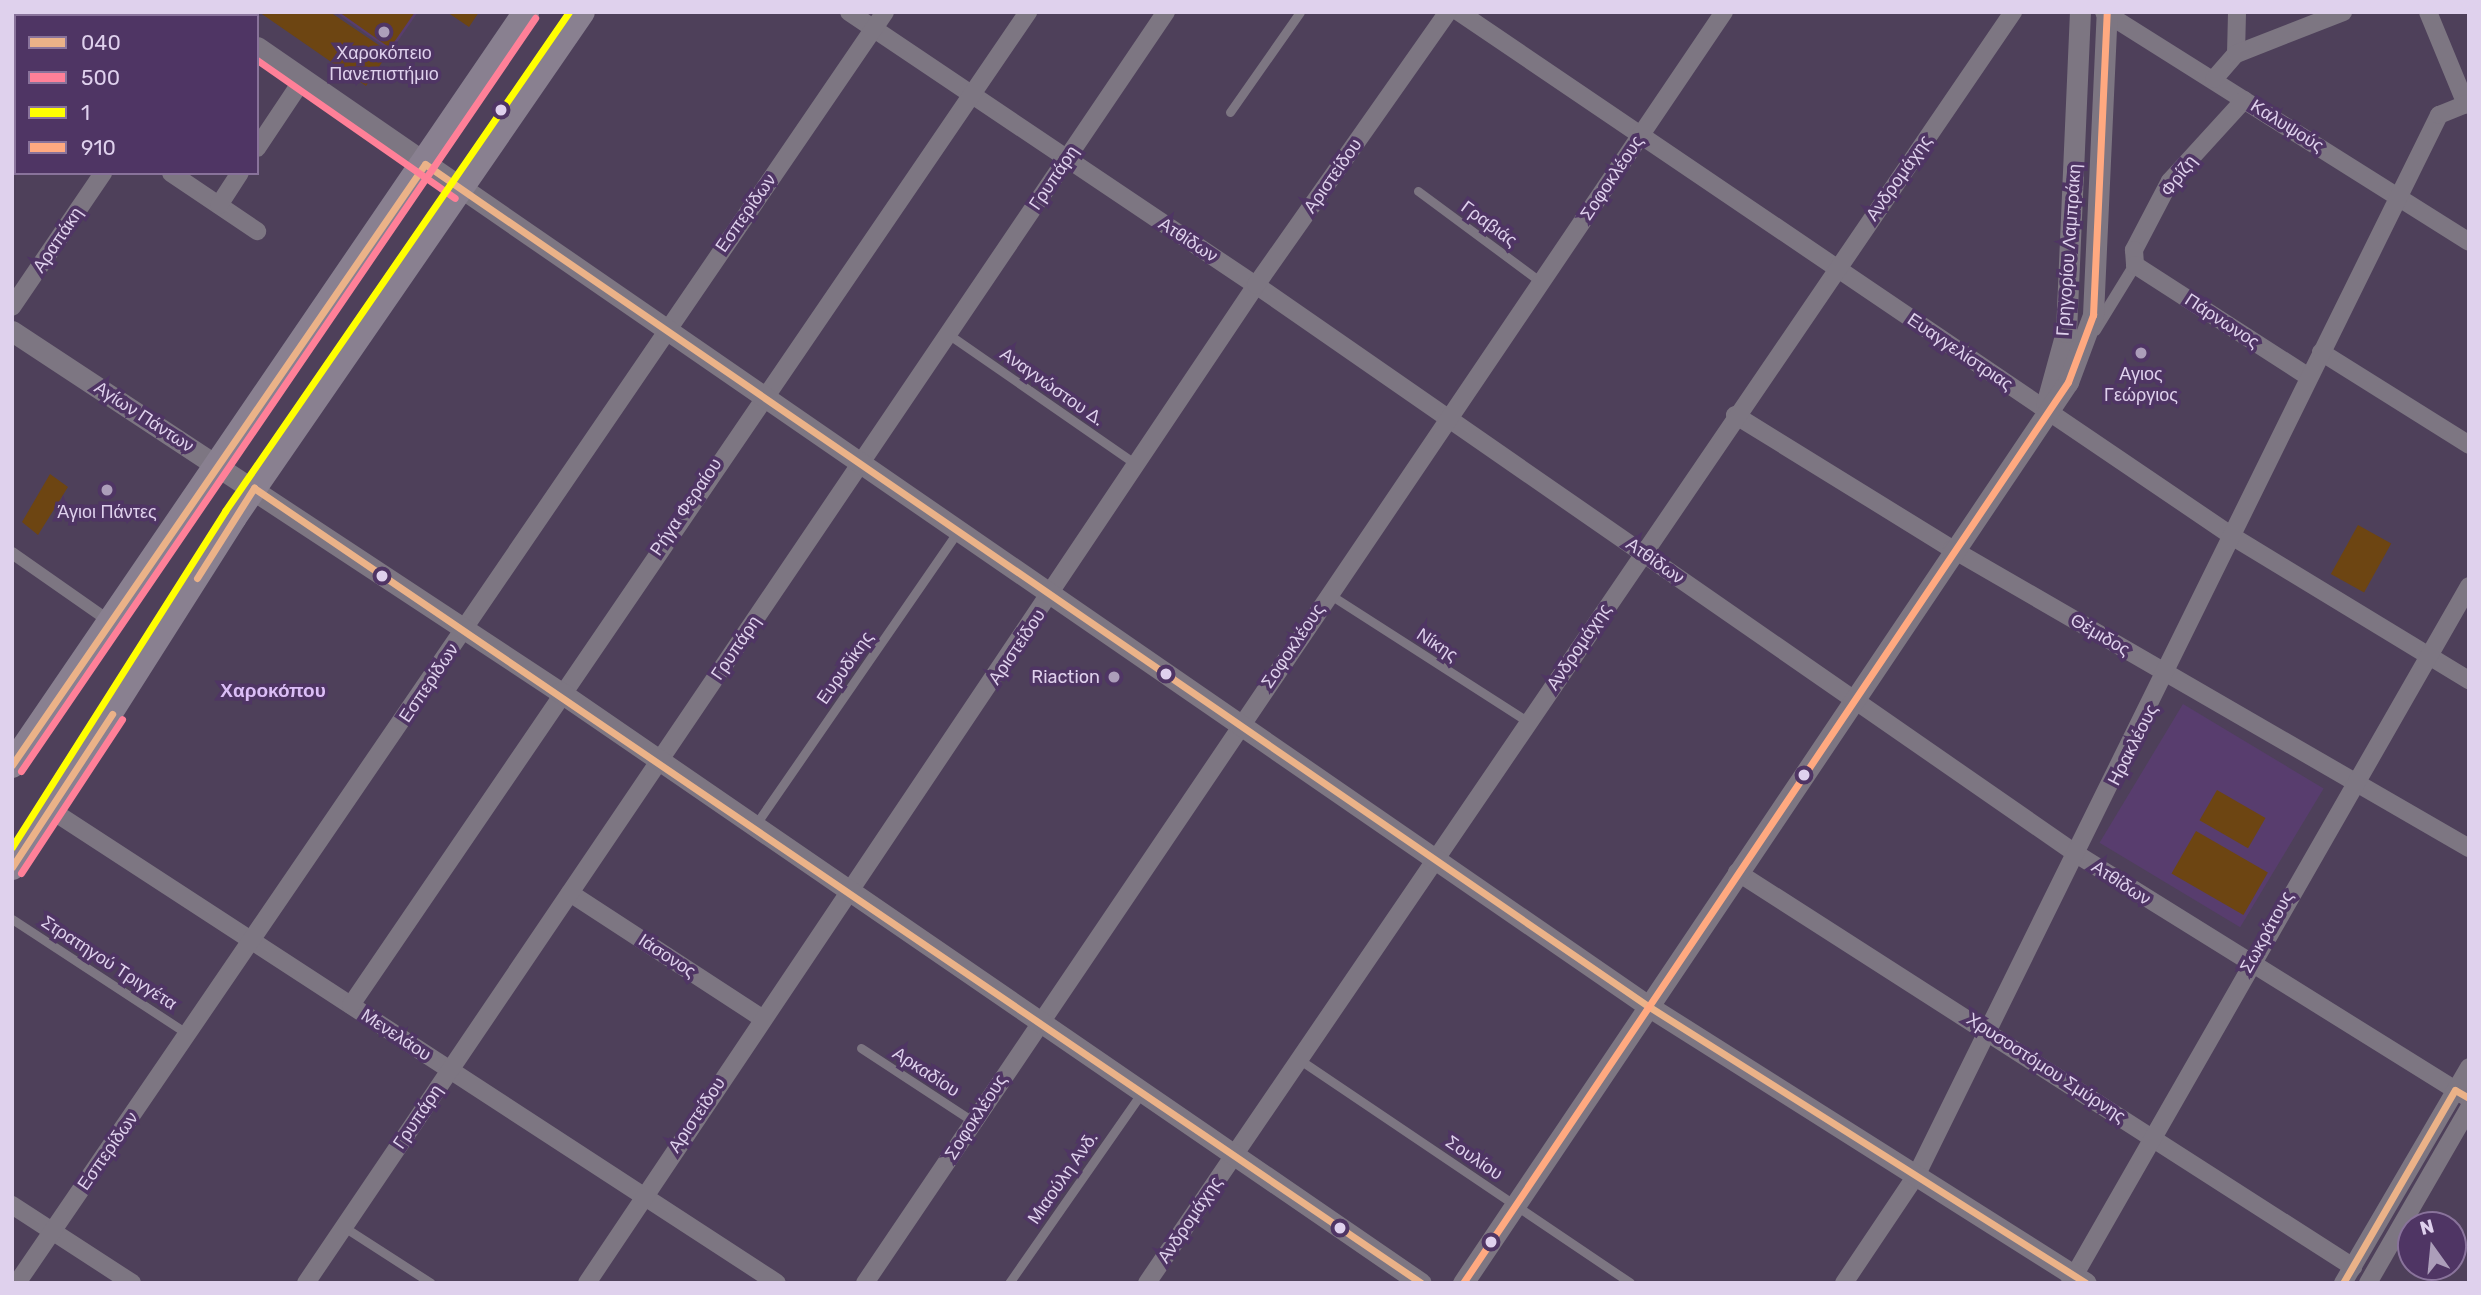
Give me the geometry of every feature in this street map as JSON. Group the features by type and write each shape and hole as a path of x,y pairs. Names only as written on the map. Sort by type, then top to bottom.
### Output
{"main road":[{"path":"12,765 526,12"},
{"path":"12,867 51,810 254,488 582,12"}],"street":[{"name":"Ατθίδων","path":"849,12 1256,285 1447,420 1643,552 1851,701 2078,855 2248,965 2462,1094"},
{"name":"Εσπερίδων","path":"17,1283 253,942 668,327 885,12"},
{"name":"Ρήγα Φεραίου","path":"351,1005 560,692 1028,12"},
{"name":"Γρυπάρη","path":"306,1283 1166,12"},
{"name":"Αριστείδου","path":"587,1283 642,1195 1139,466 1256,285 1448,12"},
{"name":"Ευαγγελίστριας","path":"1459,12 2235,538 2469,680"},
{"name":"Σοφοκλέους","path":"865,1283 1040,1019 1724,12"},
{"name":"Ανδρομάχης","path":"1151,1282 1235,1153 1735,415 2013,12"},
{"name":"Γρηγορίου Λαμπράκη","path":"2045,410 2066,332 2080,12"},
{"path":"2236,54 2237,12"},
{"path":"2214,79 2236,54 2343,12"},
{"path":"2428,12 2467,104"},
{"name":"Γρηγορίου Λαμπράκη","path":"2045,410 2083,352 2099,254 2106,13"},
{"name":"Καλυψούς","path":"2106,13 2469,242"},
{"path":"259,48 863,461 1648,1006 1917,1174 2077,1280"},
{"path":"259,145 303,79"},
{"name":"Φρίζη","path":"2135,265 2134,250 2171,181 2244,100"},
{"name":"Ηρακλέους","path":"1844,1283 1917,1174 2168,675 2397,195 2439,116 2467,104"},
{"name":"Αραπάκη","path":"12,307 102,175"},
{"path":"174,175 257,231"},
{"path":"219,205 239,175"},
{"path":"2083,352 2135,265"},
{"name":"Πάρνωνος","path":"2135,265 2309,377"},
{"name":"Αγίων Πάντων","path":"12,331 560,692 1421,1283"},
{"path":"2321,352 2469,445"},
{"path":"1463,1283 2045,410"},
{"name":"Θέμιδος","path":"1735,415 1952,550 2351,783 2469,848"},
{"path":"12,553 109,621"},
{"name":"Σωκράτους","path":"2077,1280 2248,965 2426,652 2462,611 2469,586"},
{"name":"Μενελάου","path":"51,810 777,1283"},
{"name":"Χρυσοστόμου Σμύρνης","path":"1737,872 1989,1030 2353,1267"},
{"name":"Ιάσονος","path":"570,893 763,1018"},
{"path":"2343,1283 2462,1094 2469,1066"},
{"path":"2368,1283 2469,1108"},
{"path":"12,1205 132,1283"}],"lane":[{"path":"1230,112 1300,12"},
{"name":"Γραβιάς","path":"1418,191 1541,282"},
{"name":"Αναγνώστου Δ.","path":"948,334 1139,466"},
{"name":"Ευρυδίκης","path":"755,824 960,529"},
{"name":"Νίκης","path":"1329,594 1528,722"},
{"name":"Στρατηγού Τριγγέτα","path":"12,919 189,1035"},
{"name":"Αρκαδίου","path":"861,1048 974,1122"},
{"name":"Σουλίου","path":"1300,1059 1630,1283"},
{"name":"Μιαούλη Ανδ.","path":"1009,1283 1143,1091"},
{"path":"344,1227 431,1283"}],"shaded area":[{"path":"259,12 330,12 389,52 366,86"},
{"name":"Χαροκόπειο Πανεπιστήμιο","path":"335,12 418,12 391,51"},
{"name":"Χαροκόπειο Πανεπιστήμιο","path":"339,12 415,12 390,48"},
{"path":"447,12 479,12 469,27"},
{"path":"50,474 68,487 38,535 22,522"},
{"path":"2358,525 2391,543 2364,592 2331,574"},
{"path":"2183,704 2324,788 2240,927 2100,843"},
{"path":"2217,790 2265,818 2248,848 2200,820"},
{"path":"2196,831 2268,872 2243,915 2172,873"}],"transit line":[{"name":"1","path":"12,847 225,511 569,12"},
{"name":"910","path":"1463,1283 2068,382 2093,315 2107,12"},
{"name":"500","path":"21,771 535,18"},
{"name":"500","path":"259,61 455,198"},
{"name":"040","path":"12,765 425,164 1648,1006 2086,1283"},
{"name":"040","path":"197,578 254,488 1421,1283"},
{"name":"040","path":"12,867 112,714"},
{"name":"500","path":"21,873 122,719"},
{"name":"040","path":"2343,1283 2455,1090 2469,1098"}],"place":[{"name":"Χαροκόπειο Πανεπιστήμιο","path":"384,32"},
{"name":"Αγιος Γεώργιος","path":"2141,353"},
{"name":"Άγιοι Πάντες","path":"107,490"},
{"name":"Riaction","path":"1114,677"}],"district":[{"name":"Χαροκόπου","path":"273,691"}]}
